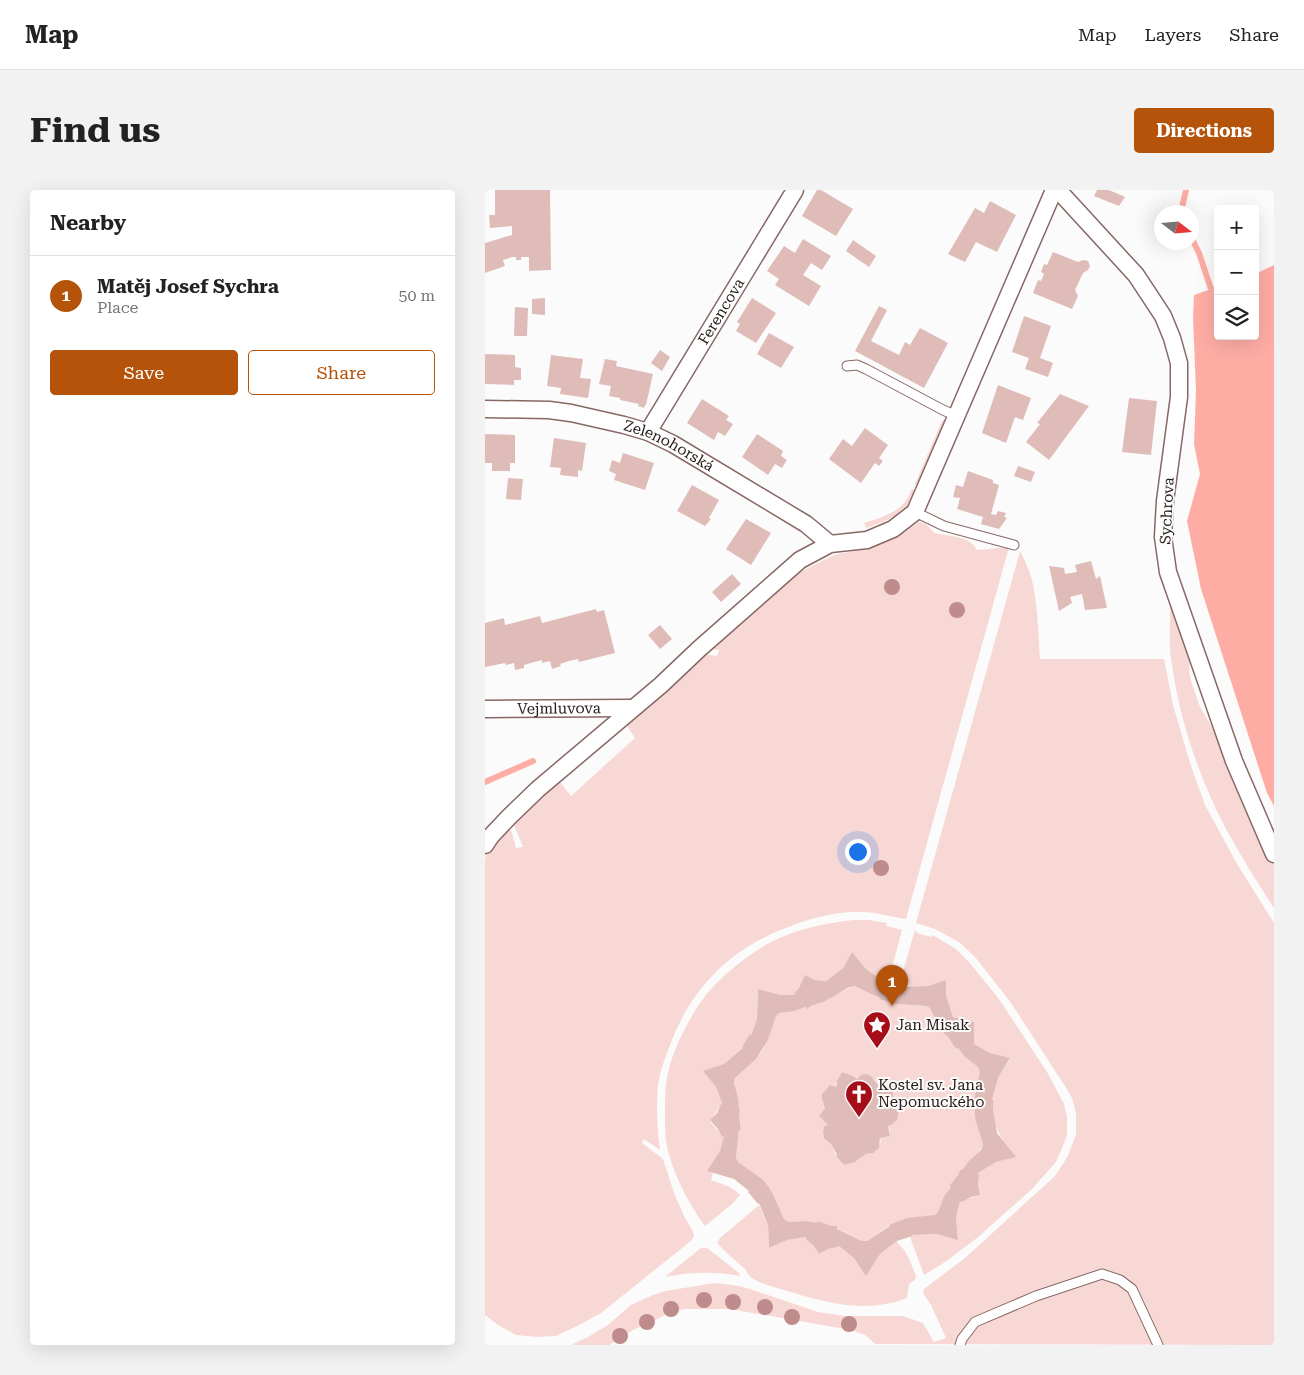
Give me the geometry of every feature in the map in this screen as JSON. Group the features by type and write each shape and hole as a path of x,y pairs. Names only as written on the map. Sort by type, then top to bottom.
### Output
{"street":[{"name":"Ferencova","path":"647,432 795,190"},
{"path":"485,845 491,836 521,806 661,685 800,560 830,544 867,540 893,529 915,512 1054,190"},
{"name":"Sychrova","path":"1059,190 1136,275 1163,316 1173,338 1179,363 1179,398 1165,501 1163,537 1168,572 1234,761 1274,854"},
{"name":"Zelenohorská","path":"485,409 549,410 571,413 624,424 647,432 673,444 806,524 830,544"},
{"name":"Vejmluvova","path":"485,709 633,708"}],"lane":[{"path":"847,366 857,365 866,369 957,416"},
{"path":"915,512 943,526 1014,545"},
{"path":"960,1345 975,1322 1027,1300 1102,1274 1120,1280 1131,1289 1158,1345"}],"shaded area":[{"path":"1274,265 1274,806 1267,793 1201,589 1187,521 1200,474 1194,444 1196,391 1194,295 1214,286 1214,340 1259,340 1259,272"},
{"path":"946,419 946,425 921,487 915,484 942,421"},
{"path":"912,489 919,493 908,506 890,519 866,528 864,523 888,514 901,506"},
{"path":"919,522 924,523 934,533 964,539 974,545 977,550 1009,547 906,919 872,913 851,912 811,919 763,938 745,949 714,974 700,989 689,1006 670,1045 663,1065 658,1085 657,1101 660,1150 644,1139 642,1143 663,1159 674,1193 694,1235 692,1240 601,1313 577,1326 556,1336 516,1335 485,1315 485,858 508,825 516,848 523,847 514,825 514,820 560,782 571,796 635,738 627,726 704,654 717,656 719,650 710,648 798,573 834,555 864,549 899,535"},
{"path":"1020,551 1030,573 1034,590 1040,659 1164,659 1173,705 1205,805 1237,864 1274,923 1274,1345 875,1344 865,1335 851,1330 730,1309 684,1309 670,1313 633,1330 609,1345 571,1345 608,1325 631,1305 653,1295 665,1291 715,1283 750,1289 818,1312 845,1316 903,1316 923,1323 934,1342 946,1338 931,1305 923,1293 924,1289 965,1258 1055,1176 1068,1156 1076,1134 1076,1113 1072,1098 1009,1000 975,957 959,942 935,929 916,923"},
{"path":"1171,593 1191,652 1189,671 1200,707 1219,739 1263,845 1274,865 1274,908 1225,827 1199,769 1185,728 1170,647"},
{"path":"854,920 887,923 886,926 902,930 891,971 880,980 867,970 852,952 843,968 825,982 805,976 795,995 780,995 758,989 757,1019 751,1035 743,1048 724,1064 704,1072 716,1087 722,1103 710,1121 724,1136 720,1151 708,1171 713,1173 711,1180 730,1187 740,1195 705,1226 681,1186 668,1152 666,1141 665,1091 672,1059 680,1038 698,1006 711,989 731,970 756,951 781,937 801,930"},
{"path":"915,930 917,933 931,937 933,935 956,949 969,962 999,999 1047,1072 1064,1104 1067,1116 1067,1135 1056,1162 1031,1190 977,1238 924,1275 910,1237 912,1235 937,1234 958,1239 956,1217 960,1201 980,1195 978,1173 996,1162 1015,1157 995,1124 992,1100 998,1078 1010,1059 990,1053 974,1044 974,1022 953,1017 946,995 946,980 928,986 910,987 909,983 903,980 902,975"},
{"path":"854,986 880,999 898,1005 926,1006 930,1008 938,1024 956,1049 958,1048 965,1057 978,1067 980,1072 974,1099 975,1118 983,1145 981,1148 960,1170 949,1186 951,1187 944,1196 935,1215 890,1225 867,1241 862,1241 832,1226 806,1221 789,1222 784,1219 768,1186 738,1162 736,1158 739,1130 741,1129 735,1078 761,1053 776,1016 806,1007 808,1009","holes":["842,1072 857,1079 863,1075 869,1075 877,1084 893,1086 892,1103 899,1110 897,1120 888,1126 890,1136 880,1138 881,1142 873,1153 866,1154 856,1162 844,1165 836,1156 831,1144 824,1138 824,1126 828,1125 819,1116 825,1108 822,1098 825,1091 830,1086 836,1087 836,1082"]},
{"path":"759,1205 768,1225 769,1248 787,1240 806,1237 819,1254 839,1246 854,1258 866,1275 880,1254 897,1241 907,1254 916,1276 915,1280 909,1284 907,1298 876,1305 845,1305 800,1295 752,1278 717,1243 720,1238"},
{"path":"701,1248 707,1248 739,1273 740,1276 703,1273 665,1277"}],"building":[{"path":"495,190 550,190 551,270 529,271 529,257 521,257 521,260 516,260 516,257 512,257 503,260 505,266 485,273 485,243 512,235 512,226 490,228 489,215 495,215"},
{"path":"817,190 821,190 853,209 836,236 802,216"},
{"path":"1097,190 1109,190 1125,197 1119,206 1094,196"},
{"path":"990,201 1016,215 997,252 976,242 965,262 948,254 975,208 984,213"},
{"path":"803,239 831,256 822,270 811,263 803,275 821,286 809,306 775,285 779,279 767,271 784,246 795,253"},
{"path":"853,240 876,256 869,267 846,251"},
{"path":"1053,252 1078,262 1088,261 1090,266 1083,273 1075,290 1078,296 1072,309 1033,293 1038,280 1041,281 1044,274 1041,272 1044,264 1047,265"},
{"path":"545,298 545,315 532,314 532,299"},
{"path":"752,298 776,313 756,343 736,331 740,324 737,322"},
{"path":"879,306 887,310 871,341 899,355 905,342 910,345 920,328 948,343 924,388 855,351"},
{"path":"515,307 528,308 527,336 514,336"},
{"path":"1024,316 1051,326 1040,358 1053,363 1048,377 1025,369 1029,358 1012,352"},
{"path":"769,333 794,347 781,368 757,354"},
{"path":"660,350 670,357 662,371 651,363"},
{"path":"485,354 515,355 515,367 521,368 521,380 514,380 514,385 485,384"},
{"path":"551,355 583,359 580,378 591,379 588,398 560,394 561,388 547,386"},
{"path":"605,359 617,361 616,366 653,374 644,408 638,406 639,404 609,396 611,386 599,384"},
{"path":"998,385 1031,398 1023,420 1015,417 1006,443 982,433"},
{"path":"1060,394 1089,406 1049,460 1026,442 1040,424 1037,423"},
{"path":"1129,398 1157,401 1151,455 1122,452"},
{"path":"702,399 729,416 726,420 733,424 725,436 718,432 714,440 687,423"},
{"path":"865,428 888,445 879,458 883,461 879,466 875,463 861,483 829,459 843,439 852,446"},
{"path":"485,434 515,435 515,463 510,463 510,471 492,471 492,463 485,463"},
{"path":"757,434 783,451 781,456 787,460 782,468 775,464 768,475 742,457"},
{"path":"554,438 586,443 582,471 578,470 578,477 560,475 561,468 550,467"},
{"path":"623,453 654,463 645,490 614,480 616,474 609,471 612,460 620,463"},
{"path":"1018,466 1035,472 1031,482 1014,476"},
{"path":"968,471 993,480 993,483 999,485 991,514 996,515 998,511 1006,513 1004,517 1007,518 999,529 981,524 983,517 957,509 960,498 953,497 956,485 963,487"},
{"path":"508,478 523,479 521,500 506,499"},
{"path":"692,485 719,500 709,518 711,519 705,526 677,511"},
{"path":"746,519 771,533 751,565 726,549"},
{"path":"1091,561 1096,579 1100,576 1107,608 1085,610 1082,594 1070,597 1072,603 1059,611 1049,566 1064,568 1065,574 1077,572 1075,565"},
{"path":"732,574 741,584 721,602 712,592"},
{"path":"596,609 597,612 604,610 615,653 579,662 578,659 569,661 552,669 550,661 542,663 542,660 524,665 524,668 515,670 514,663 485,667 485,623 504,618 505,625 540,616 542,623"},
{"path":"660,625 672,639 660,649 648,635"},
{"path":"852,952 867,970 886,983 901,987 928,986 946,980 946,995 953,1017 974,1022 974,1044 990,1053 1010,1058 998,1078 992,1100 997,1133 1016,1157 996,1162 978,1173 980,1195 962,1202 960,1201 956,1217 958,1240 937,1234 912,1235 897,1241 880,1254 866,1276 854,1258 839,1246 819,1254 806,1237 787,1240 769,1248 768,1225 759,1203 749,1191 734,1179 707,1171 720,1151 724,1136 722,1137 710,1120 717,1113 722,1103 716,1087 703,1071 724,1064 743,1048 751,1035 757,1019 758,989 780,995 795,995 805,975 825,982 843,968","holes":["854,986 898,1005 926,1006 930,1008 938,1024 945,1031 943,1033 956,1049 958,1048 965,1057 978,1067 980,1072 974,1099 975,1118 983,1145 981,1150 960,1170 949,1186 951,1187 944,1196 935,1215 907,1218 889,1225 867,1241 862,1241 837,1229 837,1226 817,1221 817,1223 806,1221 789,1222 784,1219 768,1186 762,1179 738,1162 736,1158 739,1130 741,1130 740,1109 734,1083 735,1078 756,1059 767,1042 776,1016 780,1013 806,1007 807,1009"]},
{"name":"Kostel sv. Jana Nepomuckého","path":"842,1072 857,1079 861,1075 866,1074 871,1076 877,1084 893,1086 892,1103 899,1110 897,1120 888,1126 890,1136 880,1138 879,1148 873,1153 866,1154 856,1162 844,1165 836,1156 831,1144 824,1138 824,1126 828,1125 819,1116 825,1108 822,1094 830,1085 836,1087 836,1082"}],"waterway":[{"path":"1183,205 1186,190"},
{"path":"1198,250 1211,289 1215,295"},
{"path":"485,782 533,761"}],"place":[{"name":"Matěj Josef Sychra","path":"892,1006"},
{"name":"Jan Misak","path":"877,1049"},
{"name":"Kostel sv. Jana Nepomuckého","path":"859,1118"}]}
